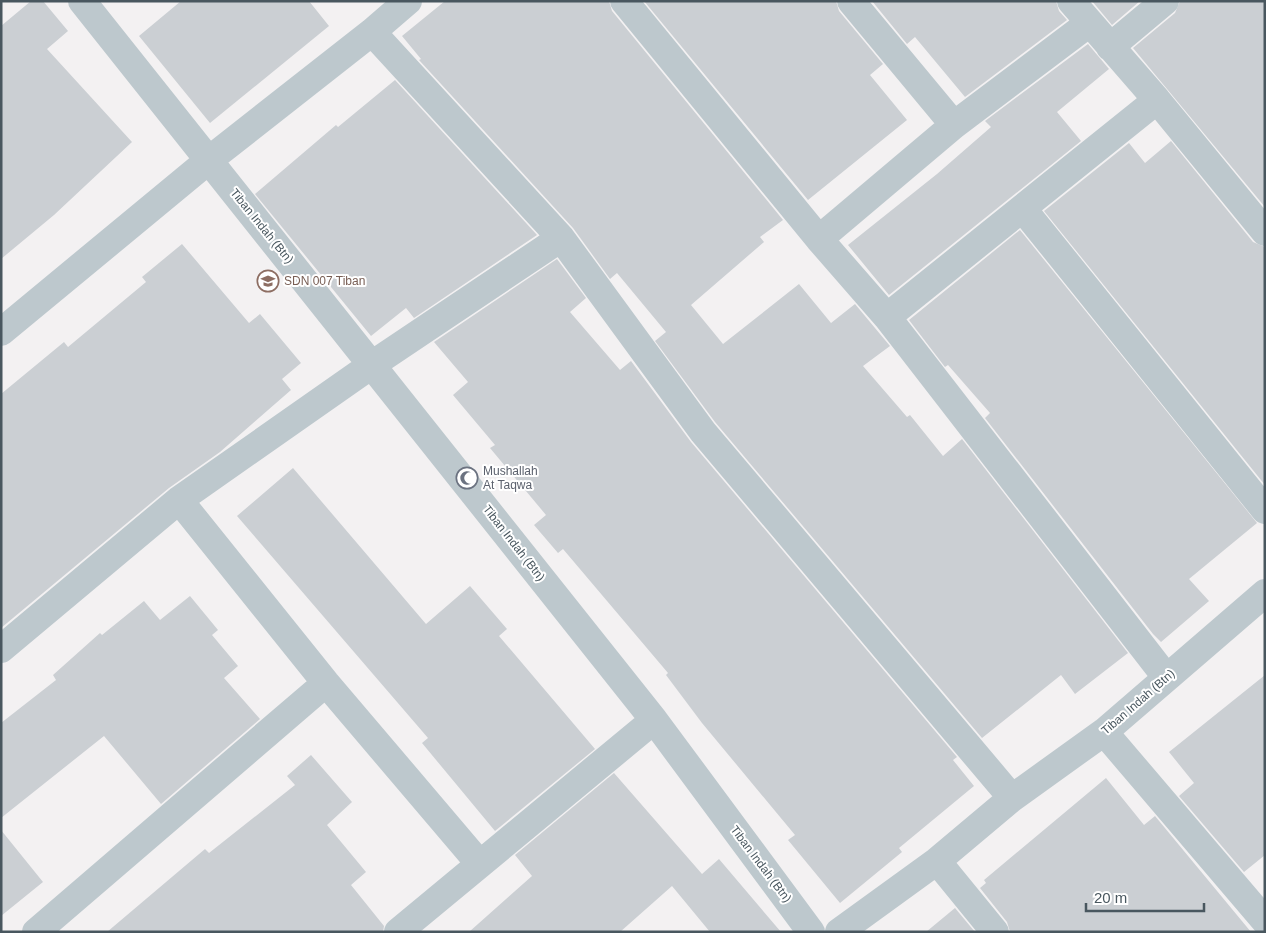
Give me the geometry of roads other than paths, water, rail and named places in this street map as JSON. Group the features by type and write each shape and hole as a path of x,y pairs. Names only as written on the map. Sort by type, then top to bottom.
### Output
{"street":[{"name":"Tiban Indah (Btn)","path":"82,1 373,364 654,720 811,932"},
{"path":"1,332 209,160 372,32 408,1"},
{"path":"624,1 819,239 887,317 1166,678"},
{"path":"851,1 954,126"},
{"path":"1071,1 1088,24 1110,46 1157,100 1265,232"},
{"path":"1110,46 1165,1"},
{"path":"819,239 954,126 1088,24"},
{"path":"372,32 561,238 702,432 1012,798"},
{"path":"887,317 1157,100"},
{"path":"1023,209 1265,510"},
{"path":"1,649 178,500 373,364 561,238"},
{"path":"178,500 326,683 479,863"},
{"name":"Tiban Indah (Btn)","path":"839,932 936,861 1012,798 1104,732 1265,593"},
{"path":"36,932 326,683"},
{"path":"398,932 654,720"},
{"path":"1104,732 1259,904"},
{"path":"936,861 995,932"}],"place":[{"name":"SDN 007 Tiban","path":"268,281"},
{"name":"Mushallah At Taqwa","path":"467,478"}]}
